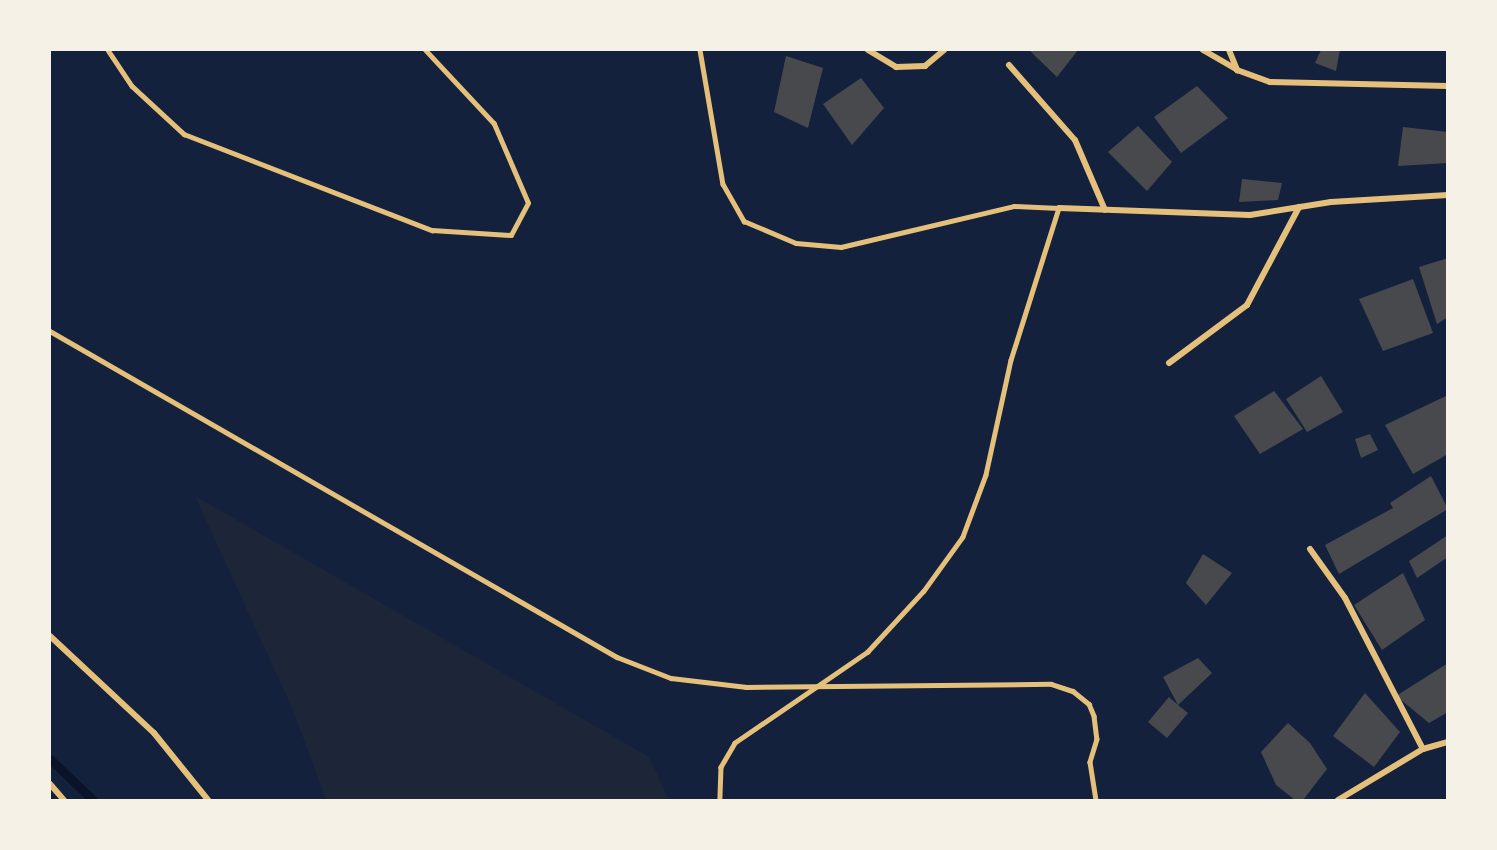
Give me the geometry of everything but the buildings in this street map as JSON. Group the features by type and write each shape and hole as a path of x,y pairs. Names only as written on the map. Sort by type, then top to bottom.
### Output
{"street":[{"path":"868,50 896,67 925,66 944,50"},
{"path":"1203,50 1237,70 1270,81 1304,85 1448,86"},
{"path":"1229,50 1237,70"},
{"path":"1009,64 1075,140 1105,210"},
{"path":"1059,208 1250,215 1299,207 1448,195"},
{"path":"1169,363 1247,305 1299,207"},
{"path":"1310,549 1345,598 1424,749"},
{"path":"50,636 154,733 208,801"},
{"path":"1338,801 1424,749 1448,742"},
{"path":"50,784 64,801"}],"lane":[{"path":"108,50 132,86 184,134 432,230 511,235 528,203 494,124 425,50"},
{"path":"700,50 723,184 744,221 796,243 841,247 1014,206 1059,208 1011,360 986,475 963,537 924,591 868,652 735,743 721,767 720,801"},
{"path":"50,331 617,657 671,678 746,687 1051,684 1073,691 1089,704 1094,716 1097,739 1090,762 1096,801"}],"shaded area":[{"path":"195,496 649,757 669,800 326,800 293,710"}],"waterway":[{"path":"50,759 93,800"}]}
